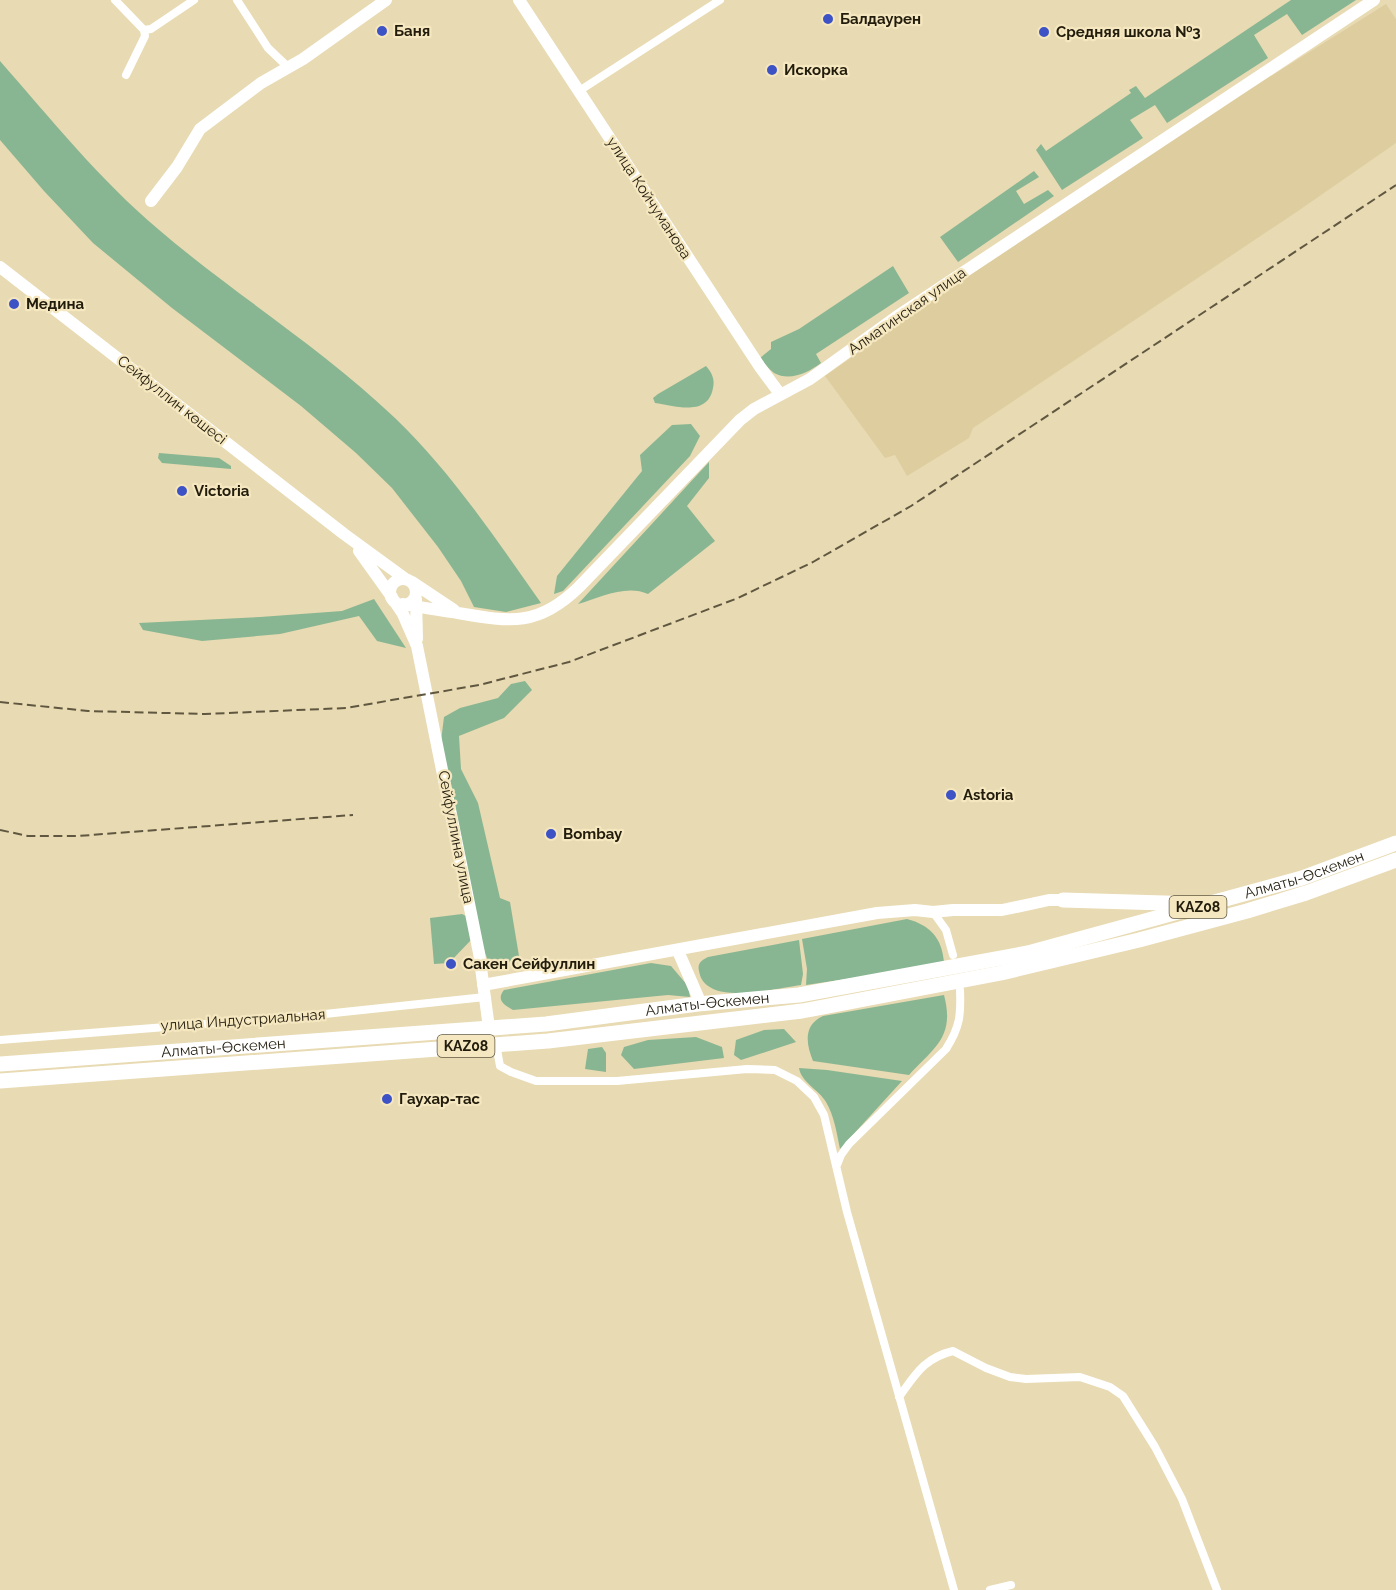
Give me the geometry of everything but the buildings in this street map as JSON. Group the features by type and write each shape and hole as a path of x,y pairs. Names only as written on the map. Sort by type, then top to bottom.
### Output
{"highway":[{"name":"Алматы-Өскемен","path":"0,1064 596,1019 701,1004 799,994 924,971 998,966 1028,953 1302,878 1396,843"},
{"name":"Алматы-Өскемен","path":"0,1081 548,1041 802,1011 929,988 998,966 1247,911 1306,893 1396,860"},
{"path":"1064,900 1185,902 1206,905"}],"street":[{"path":"115,0 144,30 145,36 126,75"},
{"path":"144,30 151,29 194,0"},
{"path":"237,0 268,48 289,68"},
{"path":"151,201 177,167 200,129 261,83 289,68 386,0"},
{"name":"улица Койчуманова","path":"519,0 759,367 780,394"},
{"path":"579,91 720,0"},
{"name":"Алматинская улица","path":"396,600 413,591 461,614 483,618 532,617 558,606 740,420 754,409 810,379 896,317 1374,0"},
{"name":"Сейфуллин көшесі","path":"0,267 344,534"},
{"path":"344,534 413,591 417,646"},
{"path":"344,534 396,600"},
{"path":"417,646 390,591 398,580 413,591 461,614"},
{"name":"Сейфуллина улица","path":"417,646 480,953 489,1028"},
{"path":"484,991 877,913 915,910 933,912 952,909 1002,910 1048,900 1064,900"},
{"path":"933,912 946,930 953,956"},
{"path":"678,951 701,1004"},
{"path":"837,1166 849,1144 946,1049 960,1021 960,990"},
{"name":"улица Индустриальная","path":"0,1040 306,1016 484,991"},
{"path":"496,1044 500,1066 536,1081 616,1081 747,1069 775,1070 797,1081 814,1097 824,1115 847,1212 954,1590"},
{"path":"898,1397 926,1363 944,1353 953,1351 1010,1377 1026,1379 1080,1377 1110,1387 1123,1396 1132,1409 1171,1478 1182,1499 1217,1590"},
{"path":"990,1590 1011,1585"}],"shaded area":[{"path":"1386,4 1396,19 1396,143 973,428 969,438 907,476 895,455 885,458 825,376 1054,216 1065,205"}],"green space":[{"path":"1291,0 1356,0 1302,35 1287,14 1254,35 1268,58 1167,123 1155,105 1130,120 1143,138 1062,190 1036,150 1041,144 1046,151 1131,93 1129,90 1136,86 1145,98"},
{"path":"0,61 76,148 136,210 217,277 338,368 416,439 490,531 541,603 506,612 474,607 461,581 438,547 392,488 356,453 301,406 172,308 93,243 0,140"},
{"path":"1034,171 1039,177 1016,191 1024,204 1048,190 1054,196 958,262 940,237"},
{"path":"893,266 909,293 816,354 821,363 799,375 780,376 768,368 760,358 771,349 771,342 799,329"},
{"path":"706,366 713,376 714,385 705,403 690,408 655,403 653,398 658,394"},
{"path":"691,424 700,436 690,456 563,591 554,594 557,576 642,471 640,455 672,425"},
{"path":"159,453 219,458 231,466 231,469 162,463 158,458"},
{"path":"709,462 709,478 687,506 715,541 648,594 640,591 622,591 578,604"},
{"path":"374,599 406,648 377,641 359,616 280,634 202,641 143,630 139,623 342,611"},
{"path":"525,681 532,690 504,718 459,736 461,769 478,803 500,898 510,902 519,956 504,965 488,961 483,947 441,741 444,717 460,708 498,698 511,684"},
{"path":"462,914 466,916 472,939 449,963 434,964 430,918"},
{"path":"907,919 922,925 933,934 941,946 944,962 806,985 807,969 802,939"},
{"path":"799,940 803,974 801,985 759,992 727,992 714,989 704,982 699,971 699,964 708,957"},
{"path":"651,963 671,966 688,986 690,997 668,995 513,1010 501,999 504,990"},
{"path":"944,995 947,1009 945,1031 934,1048 909,1075 813,1061 808,1042 809,1030 812,1024 823,1016"},
{"path":"784,1029 796,1042 741,1060 734,1055 736,1040 764,1030"},
{"path":"696,1037 722,1047 724,1058 634,1069 621,1055 624,1047 648,1040"},
{"path":"602,1047 606,1053 606,1072 585,1069 588,1049"},
{"path":"799,1068 902,1081 840,1149 829,1107 803,1078"}],"railway":[{"path":"0,702 88,711 205,714 346,708 479,685 569,662 738,598 813,562 911,506 1396,185"},
{"path":"0,830 28,836 78,836 353,815"}],"place":[{"name":"Балдаурен","path":"828,19"},
{"name":"Баня","path":"382,31"},
{"name":"Средняя школа №3","path":"1044,32"},
{"name":"Искоркa","path":"772,70"},
{"name":"Медина","path":"14,304"},
{"name":"Victoria","path":"182,491"},
{"name":"Astoria","path":"951,795"},
{"name":"Bombay","path":"551,834"},
{"name":"Сакен Сейфуллин","path":"451,964"},
{"name":"Гаухар-тас","path":"387,1099"}]}
